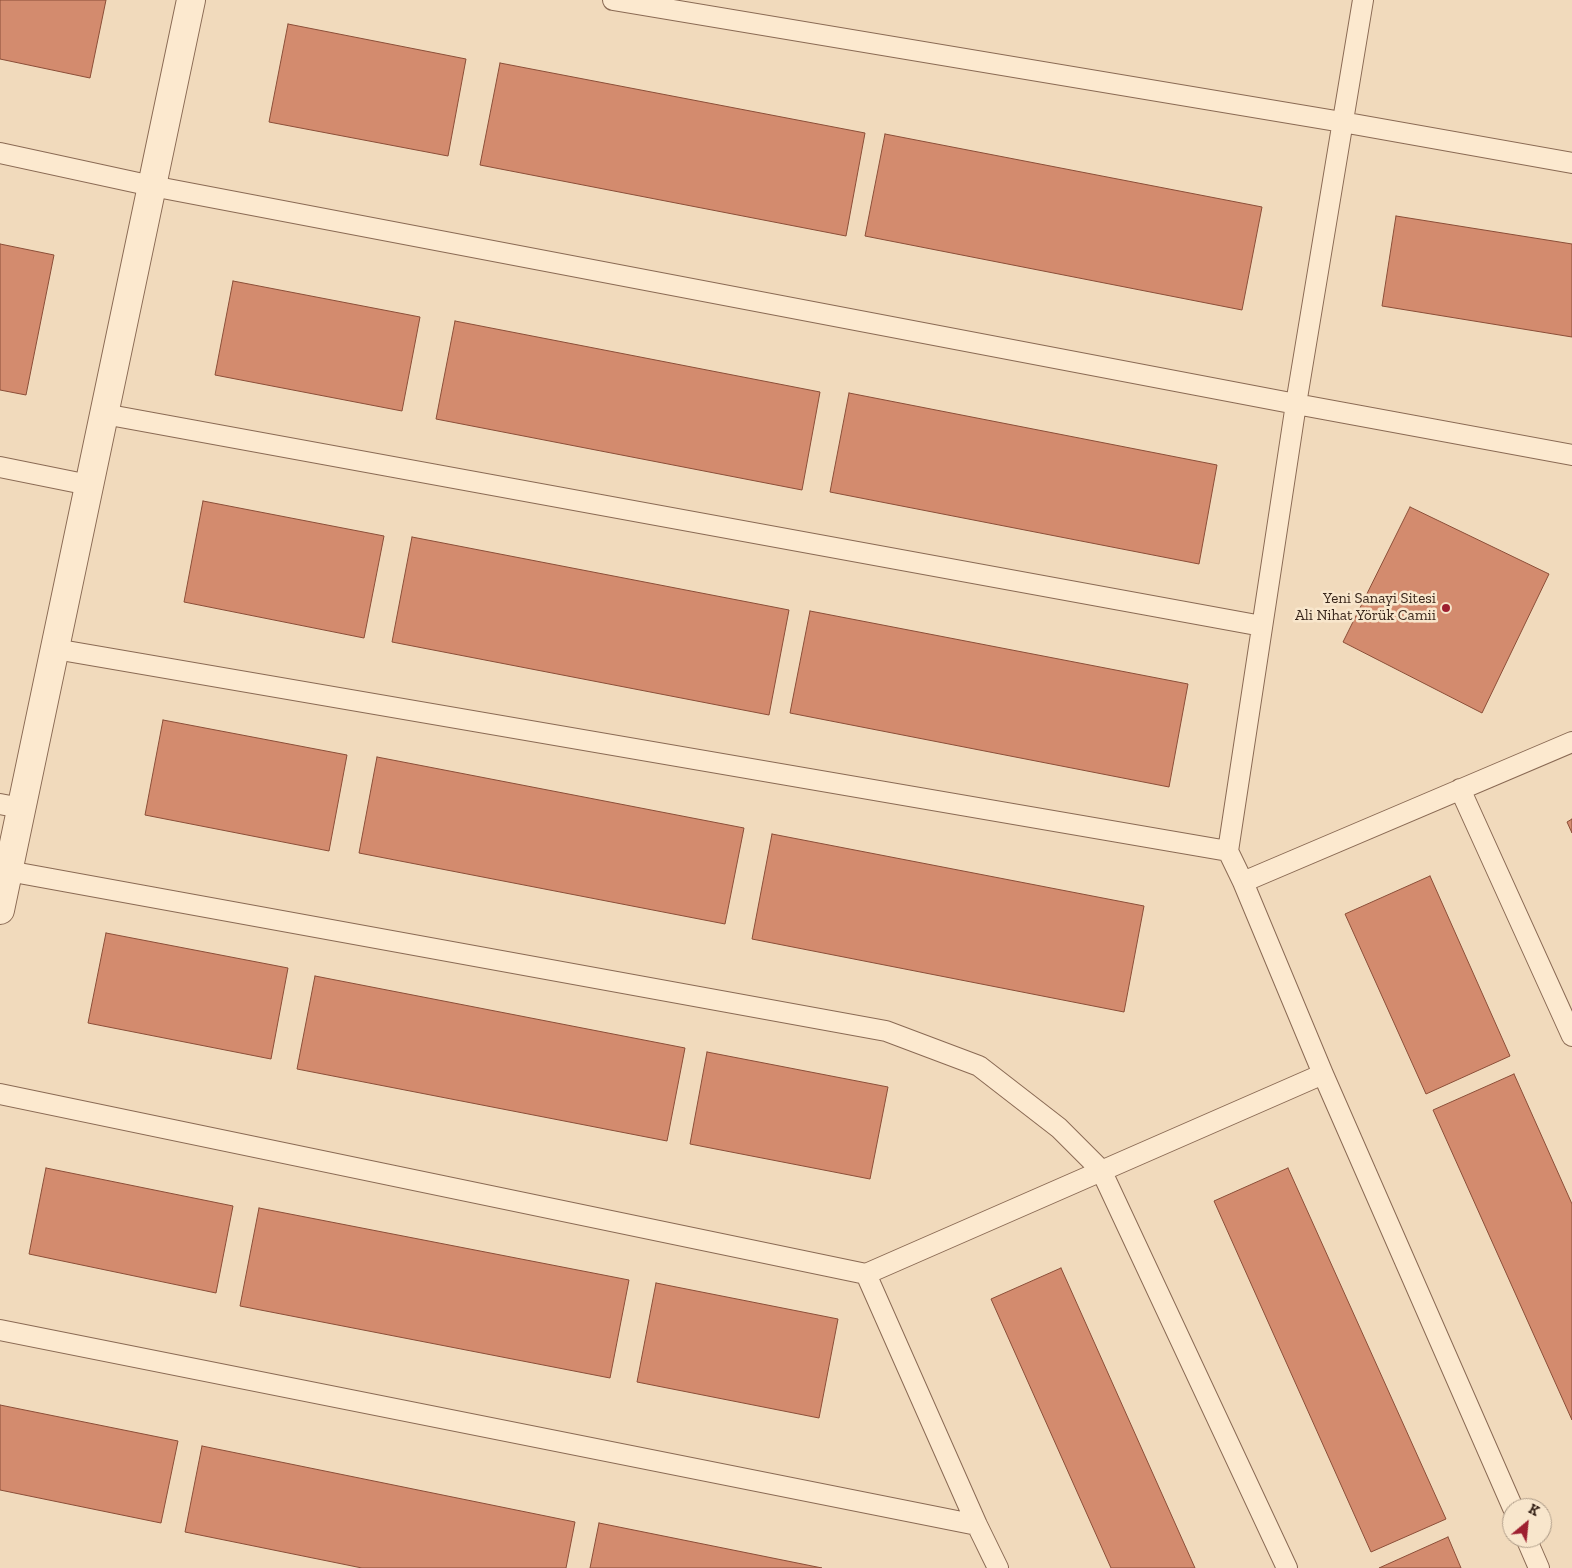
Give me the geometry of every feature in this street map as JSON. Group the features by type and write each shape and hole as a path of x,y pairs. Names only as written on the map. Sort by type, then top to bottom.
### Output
{"street":[{"path":"0,910 8,871 11,806 55,649 191,0"}],"lane":[{"path":"613,0 1342,122 1572,163"},
{"path":"1363,0 1296,404 1228,851 1243,882 1323,1074 1509,1498"},
{"path":"0,153 152,186 1572,455"},
{"path":"104,414 1262,626"},
{"path":"0,467 89,485"},
{"path":"55,649 1228,851"},
{"path":"1243,882 1572,742"},
{"path":"1460,789 1572,1036"},
{"path":"8,871 886,1031 979,1066 1059,1128 1101,1170 1287,1568"},
{"path":"0,1094 866,1274 1323,1074"},
{"path":"866,1274 977,1525 998,1568"},
{"path":"0,1330 977,1525"},
{"path":"1531,1548 1540,1568"}],"building":[{"path":"0,0 106,0 90,78 0,59"},
{"path":"288,24 466,59 448,156 269,122"},
{"path":"500,63 865,133 846,236 480,165"},
{"path":"885,134 1262,207 1242,310 865,236"},
{"path":"1396,216 1572,244 1572,337 1382,306"},
{"path":"0,244 54,255 26,395 0,390"},
{"path":"233,281 420,317 402,411 215,375"},
{"path":"455,321 820,392 802,490 436,419"},
{"path":"849,393 1217,465 1199,564 830,492"},
{"path":"203,501 384,536 364,638 184,602"},
{"name":"Yeni Sanayi Sitesi Ali Nihat Yörük Camii","path":"1410,507 1549,574 1482,713 1343,642"},
{"path":"412,537 789,610 769,715 392,642"},
{"path":"810,611 1188,684 1169,787 790,713"},
{"path":"163,720 347,755 329,851 145,815"},
{"path":"377,757 744,828 725,924 359,853"},
{"path":"1572,819 1572,833 1567,822"},
{"path":"772,834 1144,906 1124,1012 752,939"},
{"path":"1430,876 1510,1056 1426,1094 1345,914"},
{"path":"106,933 288,968 271,1059 88,1023"},
{"path":"315,976 685,1048 667,1141 297,1069"},
{"path":"707,1052 888,1087 870,1179 690,1144"},
{"path":"1514,1074 1572,1204 1572,1420 1433,1110"},
{"path":"46,1168 233,1206 216,1293 29,1254"},
{"path":"1288,1168 1446,1519 1371,1552 1214,1201"},
{"path":"259,1208 629,1280 610,1378 240,1306"},
{"path":"1061,1268 1195,1568 1111,1568 991,1299"},
{"path":"656,1283 838,1319 819,1418 637,1382"},
{"path":"0,1405 178,1441 161,1523 0,1490"},
{"path":"202,1446 575,1522 566,1568 362,1568 185,1532"},
{"path":"599,1523 822,1568 590,1568"},
{"path":"1448,1537 1461,1568 1379,1568"}],"place":[{"name":"Yeni Sanayi Sitesi Ali Nihat Yörük Camii","path":"1446,608"}]}
